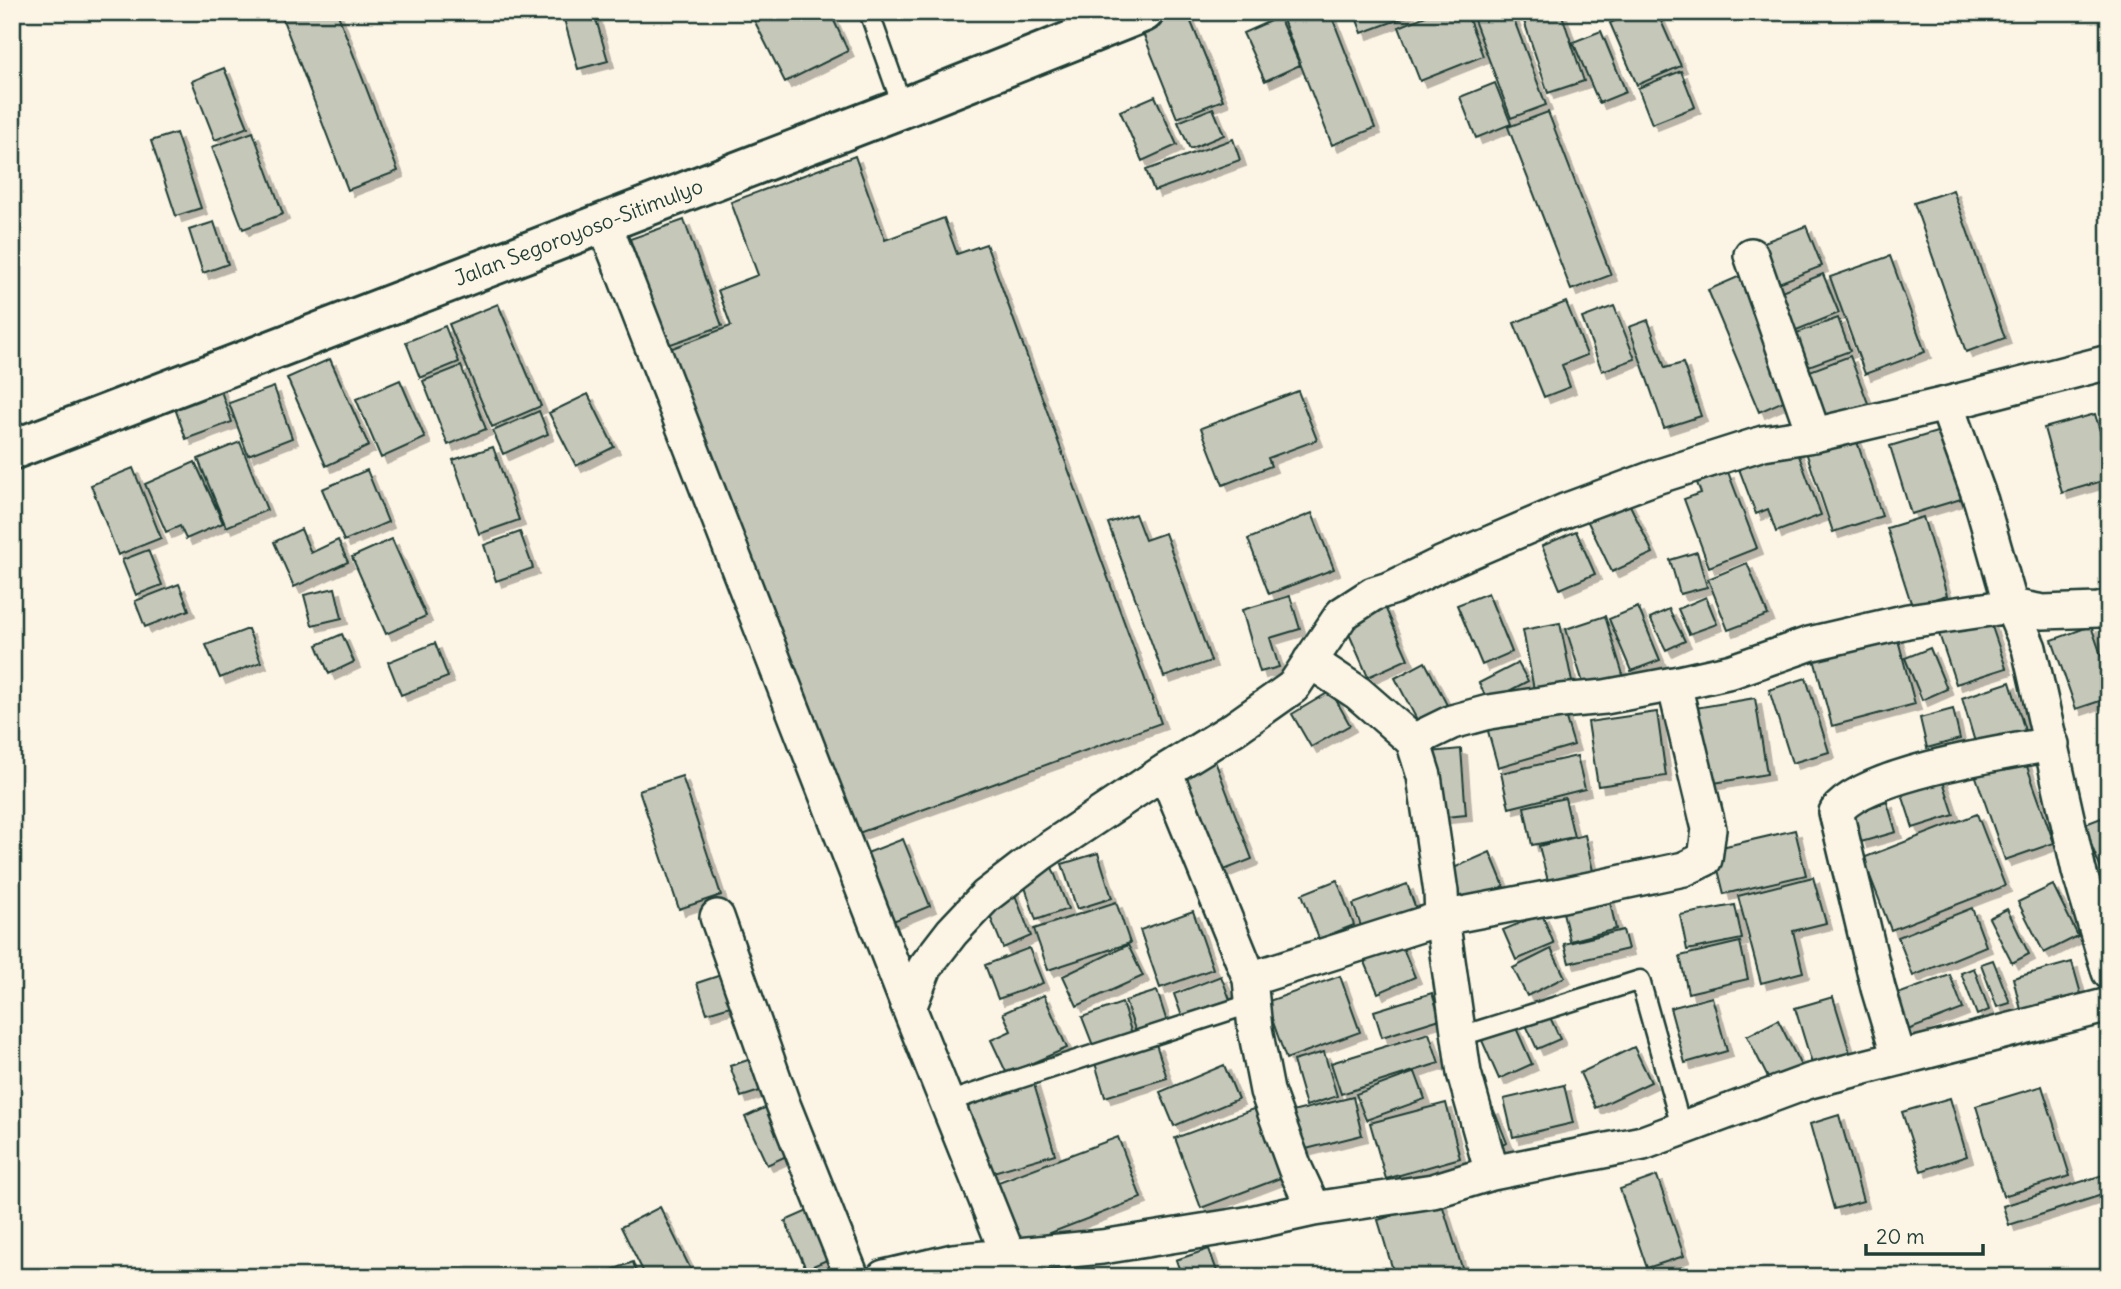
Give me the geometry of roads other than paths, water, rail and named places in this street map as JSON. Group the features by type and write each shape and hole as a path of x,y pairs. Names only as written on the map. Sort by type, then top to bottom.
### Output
{"main road":[{"name":"Jalan Segoroyoso-Sitimulyo","path":"12,450 903,108 1144,12"}],"street":[{"path":"604,223 909,1008 1015,1267"},
{"path":"1751,255 1814,435"},
{"path":"909,1008 925,967 986,896 1042,853 1235,728 1293,687 1342,614 1373,594 1567,510 1656,477 1763,443 1814,435 2109,362"},
{"path":"1946,404 1981,501 2011,606 2029,649 2080,871 2109,972"},
{"path":"1413,741 1452,722 1489,712 1605,697 1674,684 1732,671 1809,644 1908,621 2011,606 2043,612 2099,610 2109,607"},
{"path":"1310,662 1358,693 1413,741 1424,776 1464,1073 1492,1173"},
{"path":"1252,991 1442,918 1684,869 1705,859 1709,829 1674,684"},
{"path":"1899,1058 1878,988 1836,812 1843,802 1856,794 1891,781 1997,753 2052,744"},
{"path":"1165,771 1252,991 1268,1091 1295,1168 1314,1209"},
{"path":"717,917 783,1104 852,1277"},
{"path":"884,1277 953,1261 1015,1267 1102,1247 1246,1224 1314,1209 1433,1191 1492,1173 1643,1143 1810,1081 2109,1005"}],"lane":[{"path":"869,12 903,108"},
{"path":"1458,1037 1640,981 1682,1129"},
{"path":"947,1102 1252,991"}]}
